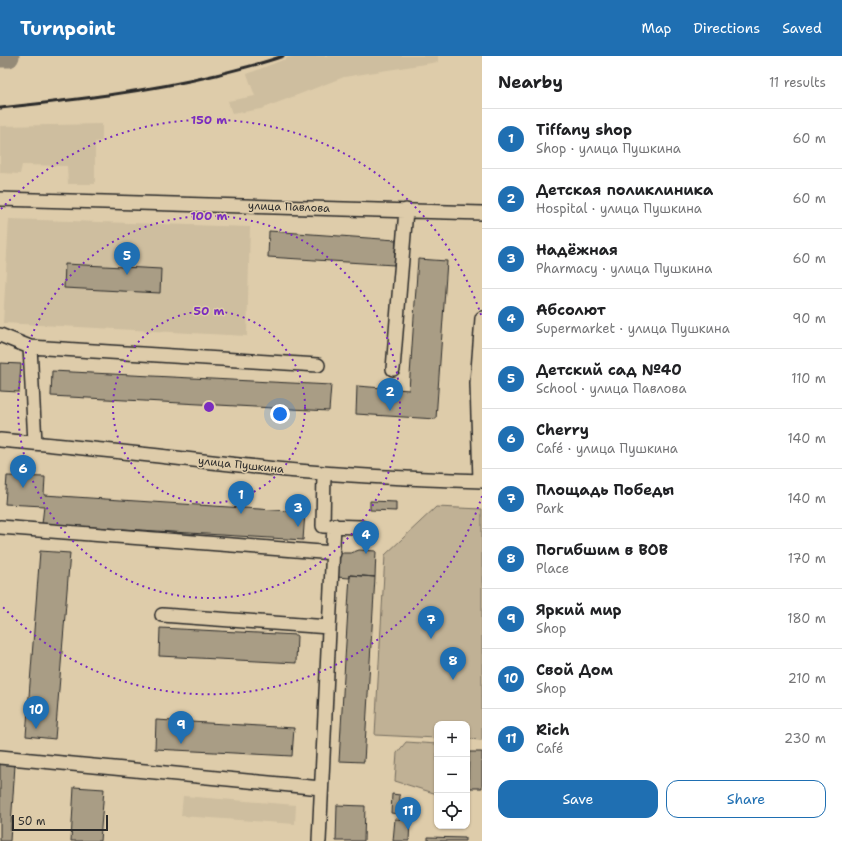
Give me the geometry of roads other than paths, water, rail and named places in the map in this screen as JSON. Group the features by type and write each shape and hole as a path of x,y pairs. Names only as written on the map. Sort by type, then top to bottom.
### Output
{"street":[{"name":"улица Павлова","path":"0,203 406,210 482,213"},
{"path":"393,369 406,210"},
{"path":"481,481 480,384 482,318"},
{"path":"0,335 30,347 318,365"},
{"path":"30,347 35,443"},
{"name":"улица Пушкина","path":"0,440 324,473 374,477 481,481"},
{"path":"324,473 323,526 361,527"},
{"path":"319,841 334,552 334,526"},
{"path":"0,527 334,552"},
{"path":"162,615 329,626"},
{"path":"0,757 321,788"}],"waterway":[{"path":"0,56 8,56"}],"railway":[{"path":"0,108 135,91 216,75 283,56"}],"place":[{"name":"Детский сад №40","path":"127,275"},
{"name":"Детская поликлиника","path":"390,411"},
{"name":"Cherry","path":"23,488"},
{"name":"Tiffany shop","path":"241,514"},
{"name":"Надёжная","path":"298,527"},
{"name":"Абсолют","path":"366,554"},
{"name":"Площадь Победы","path":"431,639"},
{"name":"Погибшим в ВОВ","path":"453,680"},
{"name":"Свой Дом","path":"36,729"},
{"name":"Яркий мир","path":"181,744"},
{"name":"Rich","path":"408,830"}]}
